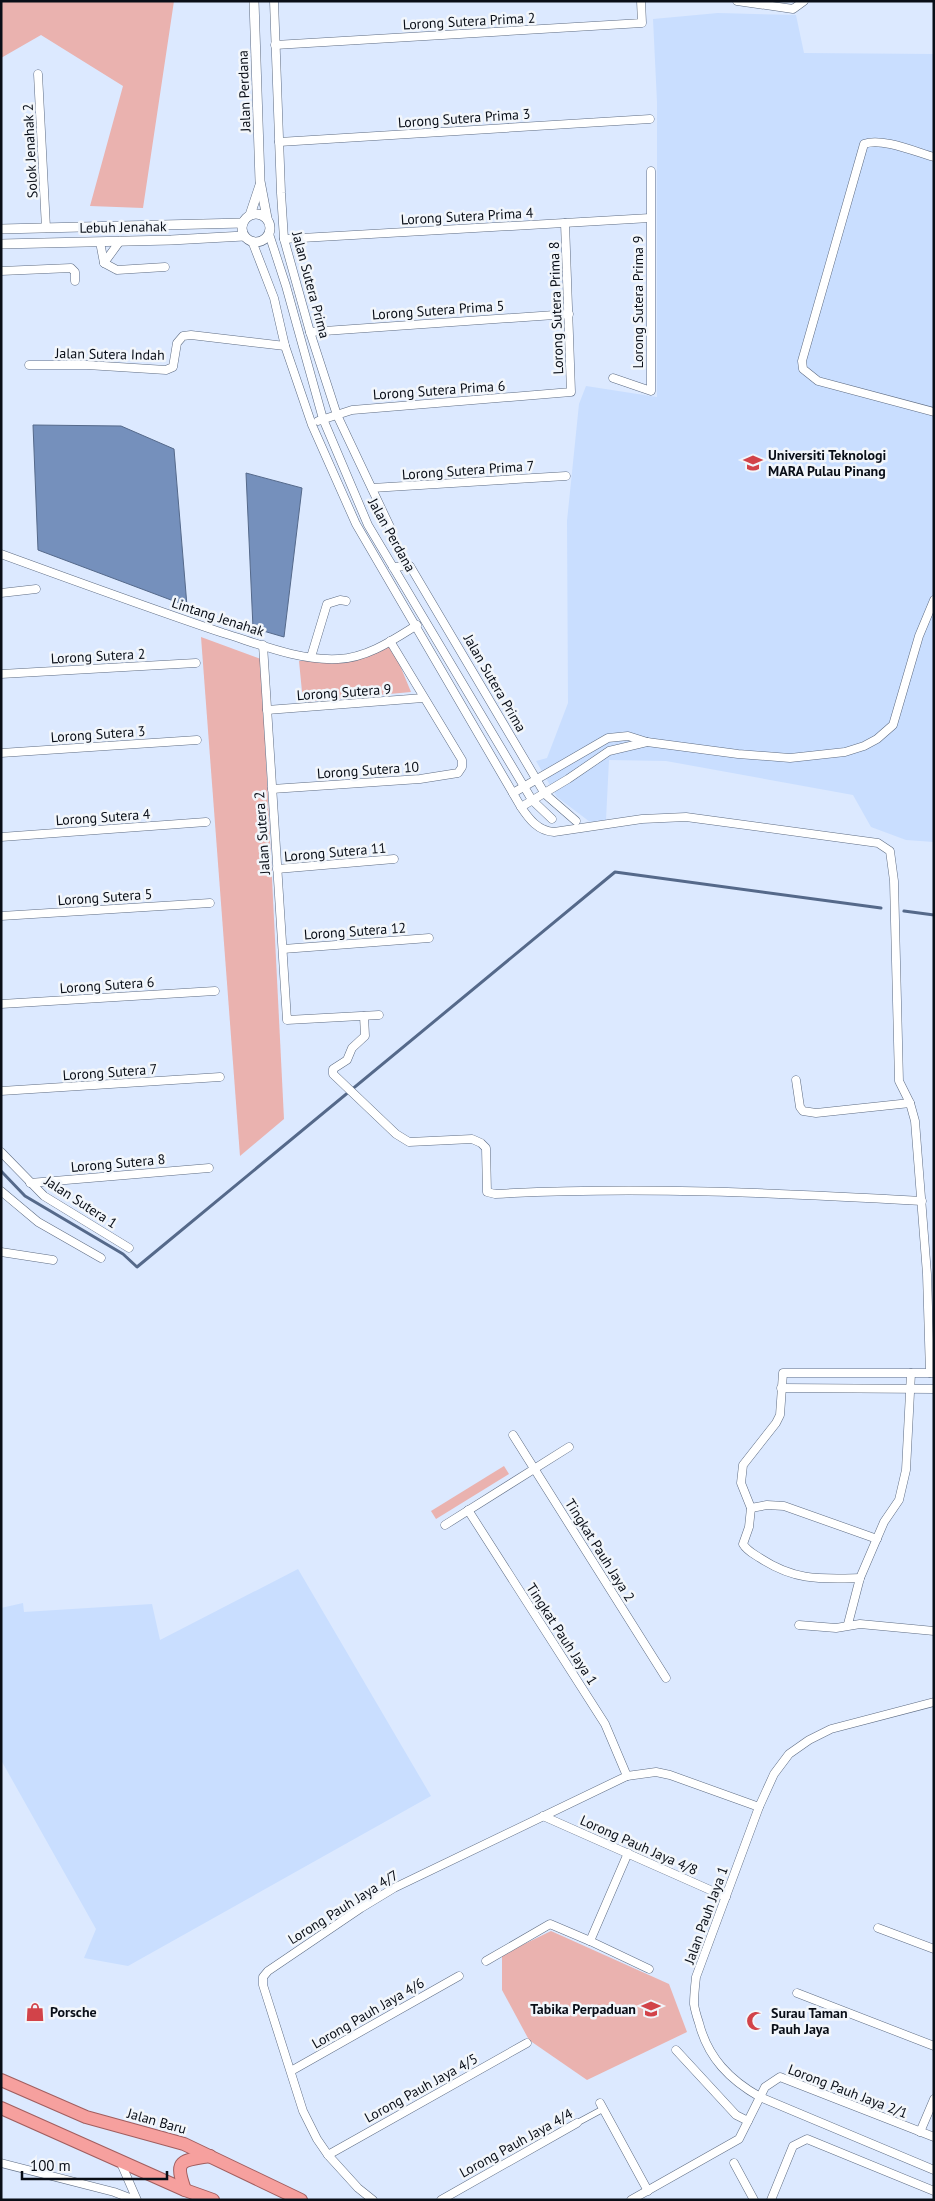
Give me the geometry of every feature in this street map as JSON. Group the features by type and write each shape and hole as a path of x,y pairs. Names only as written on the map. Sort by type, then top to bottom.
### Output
{"highway":[{"name":"Jalan Baru","path":"1,2080 86,2117 184,2144 301,2200"},
{"path":"1,2108 185,2190 213,2200"},
{"path":"185,2190 179,2169 181,2164 188,2160 210,2156"}],"street":[{"name":"Jalan Perdana","path":"254,1 260,181 267,218"},
{"name":"Jalan Sutera Prima","path":"274,1 284,239 310,332 337,415 392,529"},
{"name":"Lorong Sutera Prima 2","path":"275,45 642,23 641,1"},
{"path":"736,1 793,9 804,1"},
{"name":"Solok Jenahak 2","path":"38,74 46,228"},
{"name":"Lorong Sutera Prima 3","path":"279,142 650,120"},
{"path":"934,157 871,141 864,144 802,360 804,369 818,381 934,412"},
{"name":"Lorong Sutera Prima 9","path":"613,378 651,391 651,171"},
{"name":"Jalan Perdana","path":"250,215 256,202 260,181"},
{"path":"257,214 267,218 270,226 269,234 261,241 248,238 242,230 243,223 250,215 257,214"},
{"name":"Lorong Sutera Prima 4","path":"284,239 650,218"},
{"name":"Lebuh Jenahak","path":"1,229 243,223"},
{"name":"Lorong Sutera Prima 8","path":"564,223 571,392"},
{"name":"Jalan Perdana","path":"269,234 286,286 323,419 368,525 532,800 552,819"},
{"name":"Jalan Perdana","path":"248,238 274,298 286,346 312,425 356,524 521,807 536,825 548,832 642,819 686,817 878,843 886,847 892,859 894,881 899,1081 910,1103"},
{"name":"Lebuh Jenahak","path":"1,244 248,238"},
{"path":"104,263 120,241"},
{"path":"100,242 104,263"},
{"path":"104,263 117,270 165,267"},
{"path":"1,271 71,268 75,272 75,281"},
{"name":"Lorong Sutera Prima 5","path":"310,332 569,314"},
{"name":"Jalan Sutera Indah","path":"29,365 87,365 166,370 173,367 177,343 182,336 191,335 286,346"},
{"name":"Lorong Sutera Prima 6","path":"312,425 323,419 352,410 571,392"},
{"name":"Lorong Sutera Prima 7","path":"372,488 566,476"},
{"name":"Lintang Jenahak","path":"1,554 192,622 263,645 312,657 338,659 368,653 425,620"},
{"name":"Jalan Sutera Prima","path":"393,566 410,566 545,794 576,821"},
{"path":"1,593 36,589"},
{"path":"312,657 327,604 340,600 346,601"},
{"path":"513,793 608,738 628,736 647,742 738,754 790,758 845,752 864,746 883,735 893,725 919,636 934,600"},
{"path":"390,641 423,698"},
{"name":"Jalan Sutera 2","path":"263,645 287,1020 364,1016"},
{"name":"Lorong Sutera 2","path":"1,674 196,663"},
{"name":"Lorong Sutera 9","path":"267,710 423,698"},
{"name":"Lorong Sutera 10","path":"272,790 448,776 458,773 462,767 462,760 423,698"},
{"name":"Lorong Sutera 3","path":"1,753 197,740"},
{"path":"521,807 545,794 609,751 647,742"},
{"name":"Lorong Sutera 4","path":"1,837 206,822"},
{"name":"Lorong Sutera 11","path":"277,869 394,860"},
{"name":"Lorong Sutera 5","path":"1,916 210,903"},
{"name":"Lorong Sutera 12","path":"282,949 429,938"},
{"name":"Lorong Sutera 6","path":"1,1004 215,990"},
{"path":"379,1015 364,1016 365,1036 352,1048 347,1060 333,1069 333,1074 396,1134 409,1142 472,1139 481,1142 486,1148 487,1192 495,1194 550,1191 730,1190 922,1201"},
{"name":"Lorong Sutera 7","path":"1,1091 220,1077"},
{"path":"796,1080 800,1107 806,1112 816,1113 910,1103 915,1121 927,1274 932,1372 782,1373 780,1415 776,1423 743,1465 741,1483 751,1508 749,1527 743,1544 746,1549 775,1568 796,1576 860,1578"},
{"name":"Jalan Sutera 1","path":"1,1152 44,1196 129,1248"},
{"name":"Lorong Sutera 8","path":"30,1183 209,1168"},
{"path":"1,1191 38,1222 101,1258"},
{"path":"1,1252 53,1260"},
{"path":"848,1624 860,1578 884,1522 899,1500 906,1470 911,1373"},
{"path":"781,1388 934,1389"},
{"name":"Tingkat Pauh Jaya 2","path":"513,1435 666,1678"},
{"path":"445,1525 569,1447"},
{"path":"751,1508 767,1505 784,1506 877,1539"},
{"name":"Tingkat Pauh Jaya 1","path":"468,1510 605,1724 628,1776"},
{"path":"799,1624 836,1628 848,1624 934,1631"},
{"name":"Jalan Pauh Jaya 1","path":"934,1702 831,1729 809,1740 789,1754 779,1768 759,1807 696,1977 694,2006 702,2033 714,2058 728,2076 760,2097 934,2170"},
{"name":"Lorong Pauh Jaya 4/7","path":"373,2200 358,2188 328,2155 304,2111 263,1985 263,1977 268,1971 394,1888 628,1776 656,1772 670,1775 759,1807"},
{"name":"Lorong Pauh Jaya 4/8","path":"543,1816 726,1897"},
{"path":"590,1940 628,1853"},
{"path":"486,1960 550,1924 590,1940 649,1969"},
{"path":"878,1928 934,1949"},
{"name":"Lorong Pauh Jaya 4/6","path":"291,2071 458,1976"},
{"path":"797,1994 934,2046"},
{"name":"Lorong Pauh Jaya 4/5","path":"328,2155 527,2043"},
{"path":"676,2050 736,2115 748,2121"},
{"name":"Lorong Pauh Jaya 2/1","path":"760,2097 765,2087 780,2077 934,2137"},
{"path":"631,2200 739,2139 760,2097"},
{"path":"920,2132 934,2099"},
{"path":"602,2106 648,2191"},
{"name":"Lorong Pauh Jaya 4/4","path":"441,2200 577,2123 602,2106"},
{"path":"770,2200 793,2146 807,2139 934,2191"},
{"path":"120,2161 136,2200"},
{"path":"1,2163 136,2200"},
{"path":"734,2163 754,2200"}],"shaded area":[{"path":"1,1 174,1 143,208 90,206 123,86 41,35 1,58"},
{"name":"Universiti Teknologi MARA Pulau Pinang","path":"718,13 796,15 804,53 934,54 934,842 906,840 871,827 853,795 666,761 609,760 606,820 590,822 557,797 536,761 547,758 568,703 567,521 579,404 586,386 657,397 657,102 653,19"},
{"path":"33,425 121,426 174,449 187,606 38,550"},
{"path":"246,473 302,488 284,637 253,628"},
{"path":"201,637 261,659 284,1119 240,1156"},
{"path":"390,641 411,692 303,702 299,661 338,659"},
{"path":"504,1466 509,1474 436,1519 431,1511"},
{"path":"298,1569 431,1796 128,1966 84,1958 96,1929 1,1760 1,1608 23,1603 24,1612 152,1604 160,1640"},
{"path":"551,1931 669,1984 687,2032 587,2080 529,2040 502,1990 502,1955"}],"waterway":[{"path":"1,1171 25,1196 123,1254 137,1267 615,872 881,908"},
{"path":"904,911 934,915"}],"place":[{"name":"Universiti Teknologi MARA Pulau Pinang","path":"753,463"},
{"name":"Tabika Perpaduan","path":"651,2009"},
{"name":"Porsche","path":"35,2012"},
{"name":"Surau Taman Pauh Jaya","path":"756,2021"}]}
